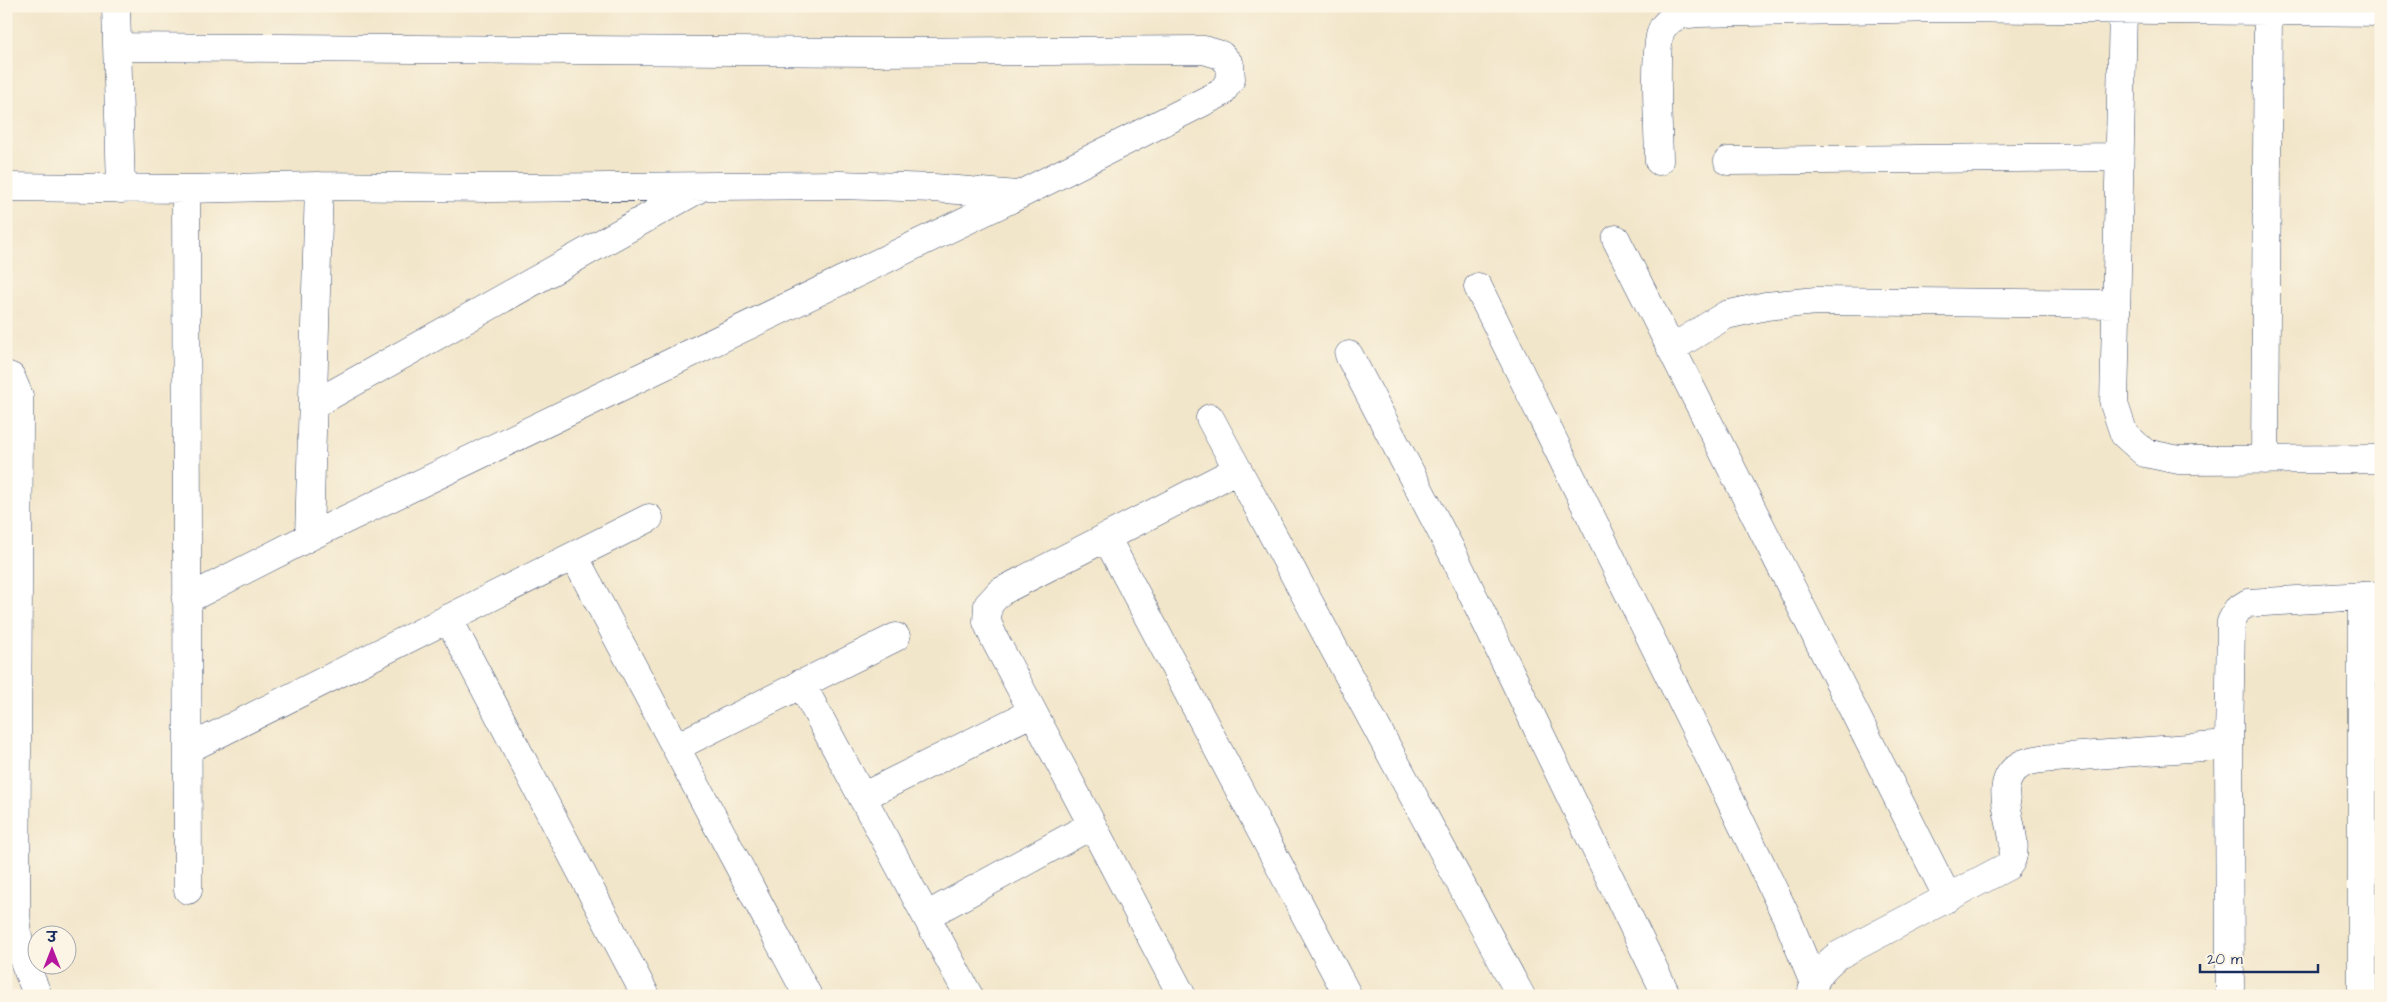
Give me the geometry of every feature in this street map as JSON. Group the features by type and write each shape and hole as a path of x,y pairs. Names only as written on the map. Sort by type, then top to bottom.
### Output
{"street":[{"path":"116,6 121,189"},
{"path":"1659,161 1657,46 1662,27 1676,15 1798,8 1941,7 2381,12"},
{"path":"2123,10 2114,404 2124,434 2145,452 2179,460 2381,459"},
{"path":"2264,460 2268,11"},
{"path":"117,46 866,52 1204,50 1221,55 1230,65 1230,79 1221,93 1019,195 309,537 186,600"},
{"path":"1728,161 2119,158"},
{"path":"6,187 186,189 319,186 702,187 840,185 934,188 1019,195"},
{"path":"309,537 319,186"},
{"path":"313,405 702,187"},
{"path":"186,189 188,890"},
{"path":"1616,239 1948,898"},
{"path":"1478,287 1787,918 1812,988"},
{"path":"1671,349 1726,316 1766,306 1816,301 2116,304"},
{"path":"1349,355 1453,554 1667,996"},
{"path":"6,375 11,378 19,396 12,627 16,913 13,952 38,996"},
{"path":"1210,418 1521,996"},
{"path":"1182,996 987,622 988,605 1000,592 1237,470"},
{"path":"188,749 648,518"},
{"path":"1106,537 1348,996"},
{"path":"574,556 808,996"},
{"path":"2230,996 2228,745 2231,622 2237,610 2248,603 2372,596 2362,996"},
{"path":"448,618 646,996"},
{"path":"676,747 896,637"},
{"path":"801,683 969,996"},
{"path":"862,796 1033,712"},
{"path":"1812,988 1823,967 1837,956 2008,866 2014,859 2004,795 2008,777 2021,764 2041,759 2228,745"},
{"path":"926,916 1092,825"}]}
